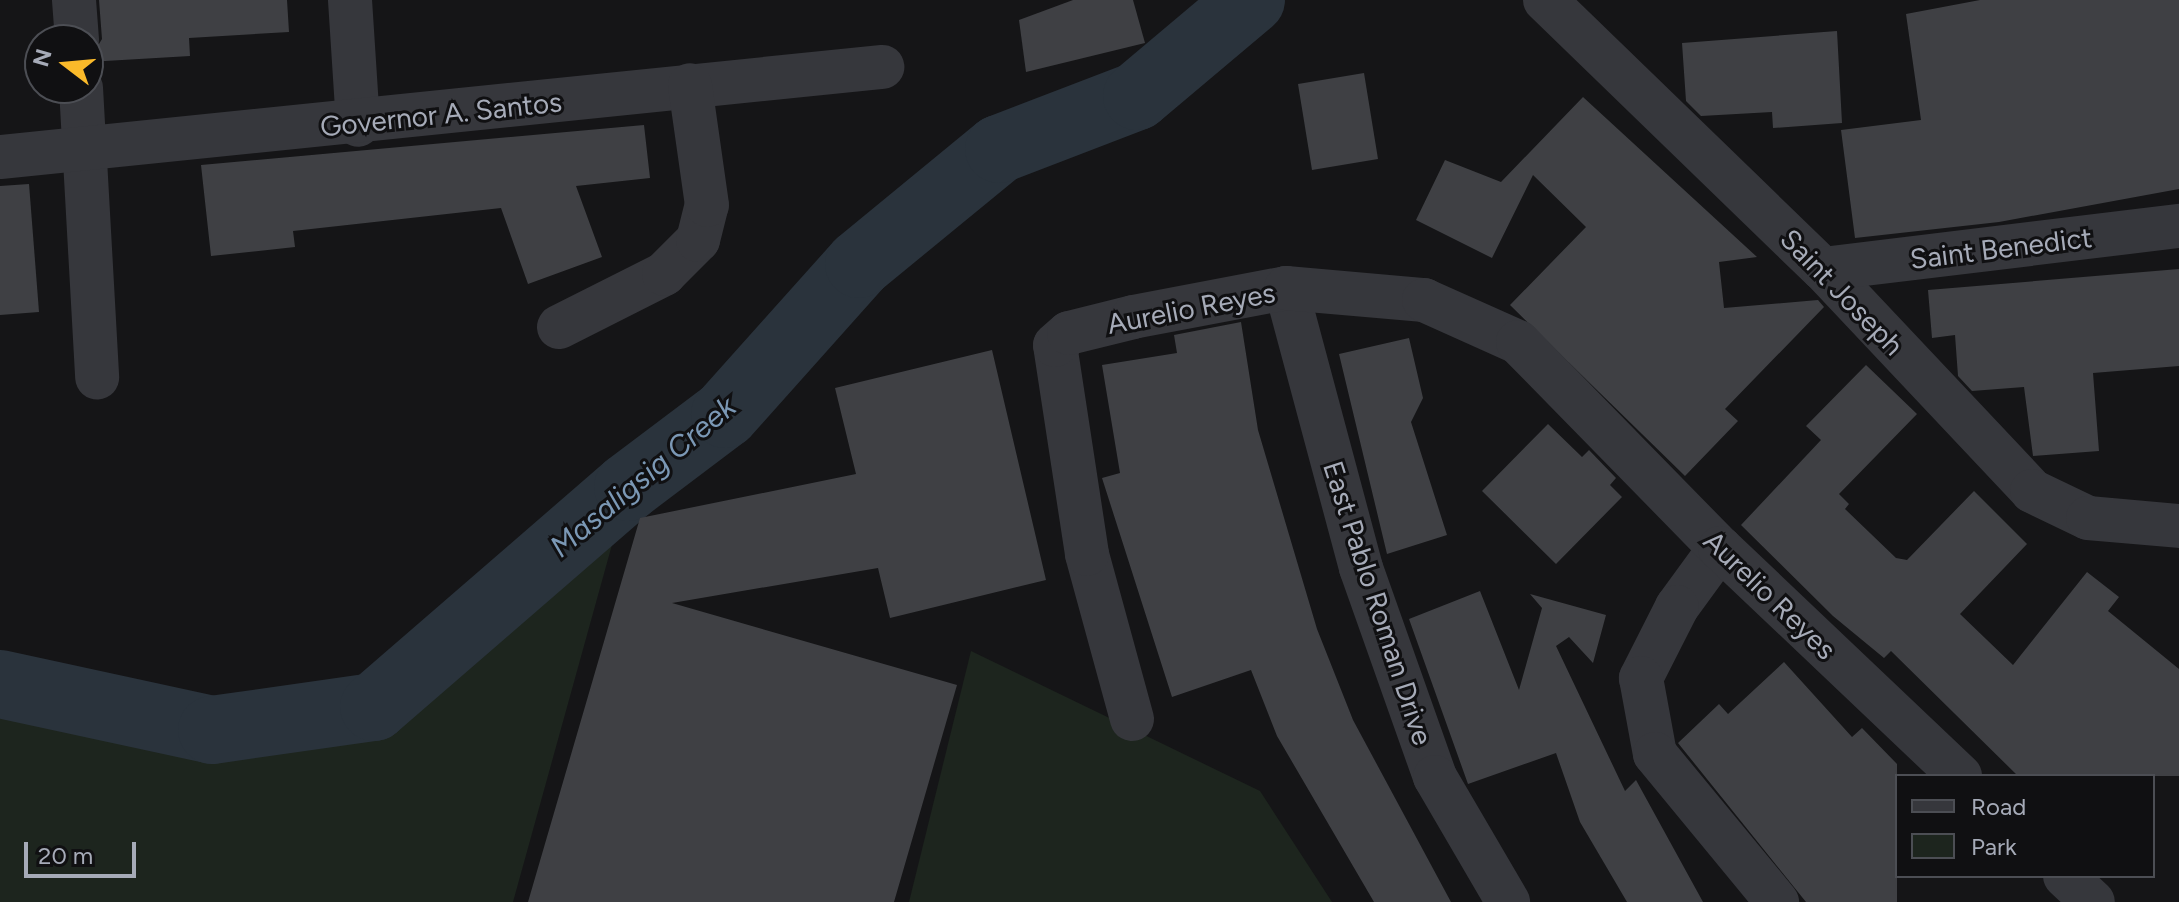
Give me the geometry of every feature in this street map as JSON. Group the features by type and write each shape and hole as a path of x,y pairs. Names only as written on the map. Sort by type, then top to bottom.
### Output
{"street":[{"path":"74,0 76,24"},
{"path":"350,0 358,125"},
{"name":"Saint Joseph","path":"1545,0 1823,269 2032,491 2088,518 2173,528"},
{"name":"Governor A. Santos","path":"0,157 86,145 358,125 690,85 882,67"},
{"path":"559,327 664,274 698,240 707,205 690,85"},
{"path":"82,104 97,378"},
{"name":"Saint Benedict","path":"1823,269 2179,226"},
{"name":"Aurelio Reyes","path":"1132,719 1087,554 1055,345 1069,333 1133,317 1286,288 1424,300 1518,342 1720,548 1958,774"},
{"name":"East Pablo Roman Drive","path":"1286,288 1361,568 1435,777 1508,902"},
{"path":"1720,548 1677,607 1641,678 1655,754 1777,902"},
{"path":"2067,878 2093,902"}],"green space":[{"path":"628,487 513,902 0,902 0,684 212,730 374,707"},
{"path":"971,651 1260,791 1332,902 909,902"}],"building":[{"path":"99,0 287,0 289,32 189,38 190,56 104,61 104,24 101,24"},
{"path":"1073,0 1133,0 1145,43 1026,72 1019,20"},
{"path":"1980,0 2179,0 2179,189 1999,222 1855,238 1841,130 1921,120 1906,14"},
{"path":"1837,31 1842,123 1773,128 1772,112 1701,116 1686,101 1682,43"},
{"path":"1364,73 1378,159 1312,170 1298,84"},
{"path":"1583,97 1757,257 1719,262 1724,308 1818,300 1824,307 1725,409 1738,421 1685,476 1510,305 1586,227 1533,175 1492,258 1416,220 1445,160 1501,182"},
{"path":"644,125 650,178 576,186 602,257 528,284 501,208 293,231 295,247 211,256 201,165"},
{"path":"29,184 39,312 0,315 0,186"},
{"path":"2179,269 2179,366 2093,373 2099,451 2033,456 2024,387 1972,391 1958,376 1955,335 1932,338 1928,290"},
{"path":"1241,322 1258,430 1317,629 1353,720 1451,902 1374,902 1277,736 1251,670 1172,697 1102,478 1120,473 1102,365 1177,353 1174,335"},
{"path":"1409,338 1423,398 1411,422 1447,535 1387,554 1339,354"},
{"path":"992,350 1046,580 890,618 878,568 672,603 957,685 894,902 528,902 640,518 856,474 835,388"},
{"path":"1866,365 1917,414 1839,494 1849,504 1845,509 1896,558 1907,560 1974,491 2027,544 1960,614 2013,665 2087,572 2119,597 2108,611 2179,669 2179,776 2016,774 1891,651 1884,658 1833,616 1741,525 1821,440 1806,426"},
{"path":"1548,424 1582,457 1589,450 1616,478 1610,485 1622,497 1556,564 1482,491"},
{"path":"1480,591 1519,690 1542,608 1530,594 1606,615 1593,663 1569,637 1556,646 1625,791 1636,780 1703,902 1627,902 1580,822 1556,753 1468,784 1409,619"},
{"path":"1784,662 1852,737 1862,728 1897,764 1897,902 1806,902 1678,743 1719,704 1728,714"}],"waterway":[{"name":"Masaligsig Creek","path":"0,684 212,730 374,707 628,487 725,414 859,264 999,149 1137,96 1251,0"}]}
